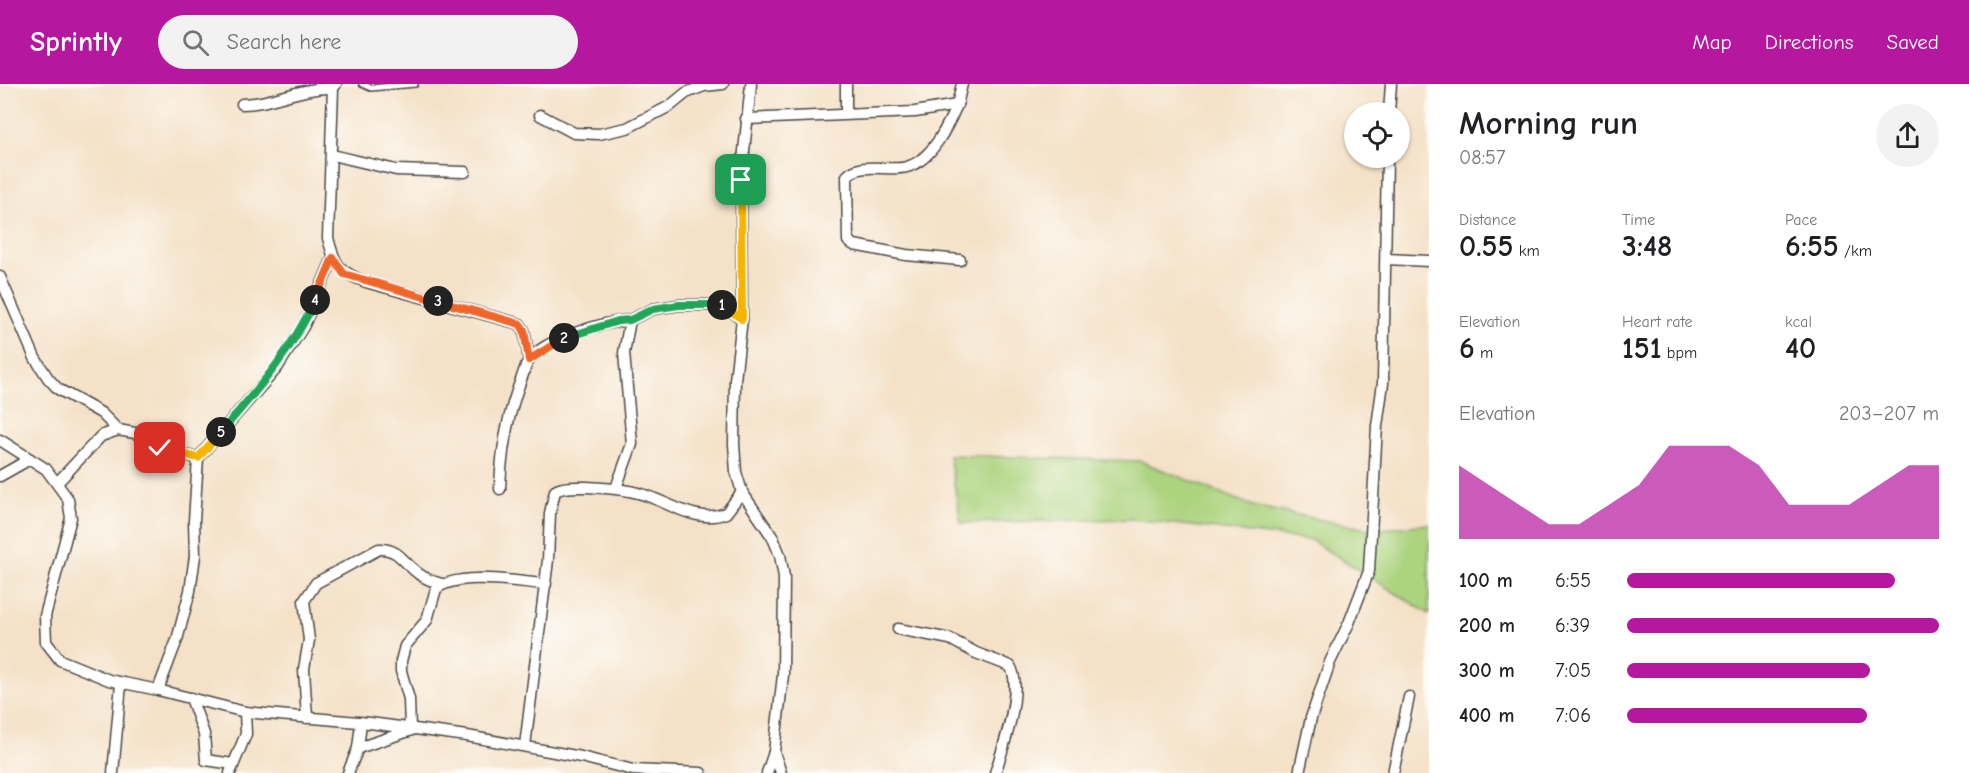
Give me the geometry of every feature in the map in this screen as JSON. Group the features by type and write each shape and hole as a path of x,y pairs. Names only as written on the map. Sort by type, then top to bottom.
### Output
{"street":[{"path":"540,115 574,133 599,134 627,128 670,106 686,93 704,86 723,84"},
{"path":"751,84 741,180 742,319 735,381 734,427 736,472 742,492 773,538 780,555 784,577 783,675 774,752 767,773"},
{"path":"846,84 846,113"},
{"path":"960,260 906,255 854,245 848,241 847,176 860,169 907,167 918,161 943,135 957,105 963,84"},
{"path":"1390,102 1391,84"},
{"path":"242,104 264,102 285,94 335,86 328,238 333,258 344,274 520,324 524,330 529,360 515,396 508,425 501,457 500,489"},
{"path":"746,119 915,111 957,105"},
{"path":"332,155 396,170 465,172"},
{"path":"1299,773 1311,718 1330,662 1349,623 1369,571 1377,426 1383,382 1387,168"},
{"path":"158,690 177,640 190,591 195,556 194,521 198,458 277,368 304,325 333,258"},
{"path":"1386,259 1429,261"},
{"path":"0,277 35,358 48,378 58,389 101,412 118,430"},
{"path":"529,360 558,339 618,321 630,320 653,309 679,305 723,305 742,319"},
{"path":"616,488 632,444 624,353 630,320"},
{"path":"57,483 101,436 118,430 135,433 160,448 198,458"},
{"path":"0,440 46,469 68,499 71,518 45,616 46,642 60,660 122,684 158,690 245,712 412,729 525,746 581,757 618,768 701,773"},
{"path":"0,476 30,459"},
{"path":"525,746 546,584 550,513 555,491 572,487 616,488 650,496 688,513 705,517 726,513 742,492"},
{"path":"307,718 304,669 309,640 304,601 316,583 379,549 389,549 396,551 417,574 442,585"},
{"path":"412,729 409,699 401,671 401,661 405,646 427,620 436,589 442,585 468,579 546,584"},
{"path":"898,629 950,639 976,653 1010,666 1016,684 1012,711 994,773"},
{"path":"113,773 122,684"},
{"path":"191,698 204,734 206,760 231,769 246,734 245,712"},
{"path":"1393,773 1409,698"},
{"path":"348,773 358,748 361,723"},
{"path":"358,748 412,729"},
{"path":"774,752 781,773"}],"lane":[{"path":"362,84 371,88 415,84"}],"green space":[{"path":"949,455 1140,461 1253,506 1372,530 1429,524 1429,614 1311,540 1132,519 961,523"}],"route":[{"path":"160,448 198,458 277,368 304,325 333,258 344,274 366,282 520,324 524,330 529,360 558,339 618,321 630,320 653,309 679,305 723,305 742,319 741,180"}]}
